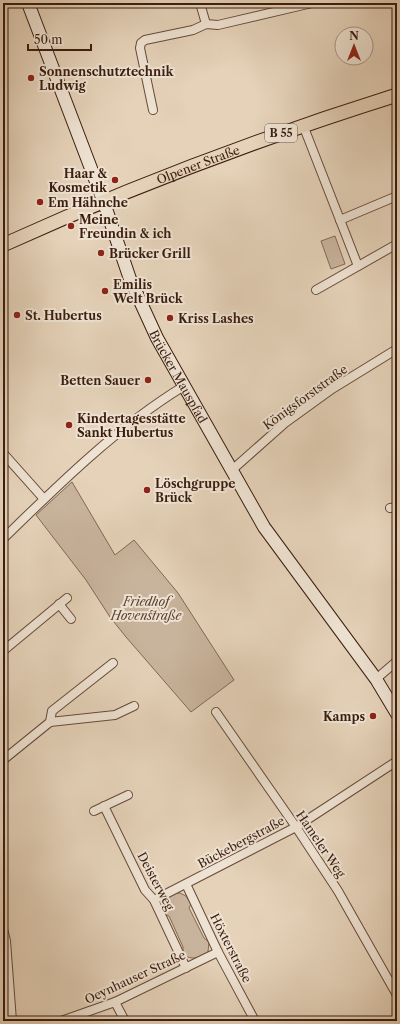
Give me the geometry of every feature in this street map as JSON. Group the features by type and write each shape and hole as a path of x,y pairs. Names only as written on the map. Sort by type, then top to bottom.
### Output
{"main road":[{"name":"Brücker Mauspfad","path":"28,3 103,200 132,284 157,338 268,533 376,679 397,714"},
{"name":"Olpener Straße","path":"3,245 103,200 303,125 397,95"}],"street":[{"path":"200,3 206,24"},
{"path":"153,110 140,48 141,42 193,30 206,24 218,25 312,3"},
{"path":"303,125 358,266"},
{"path":"340,220 397,196"},
{"path":"316,290 397,244"},
{"name":"Königsforststraße","path":"232,470 285,423 332,389 397,349"},
{"path":"3,539 89,458 152,408 184,386"},
{"path":"3,453 44,499"},
{"path":"3,651 67,598"},
{"path":"59,604 71,619"},
{"path":"376,679 397,661"},
{"path":"50,722 52,711 112,663"},
{"path":"3,760 50,722 115,715 134,706"},
{"name":"Hameler Weg","path":"216,712 296,827 338,891 397,995"},
{"name":"Bückebergstraße","path":"154,900 296,827 397,761"},
{"path":"94,811 128,794"},
{"name":"Deisterweg","path":"104,806 145,890 154,900 186,968"},
{"name":"Höxterstraße","path":"186,884 218,952 255,1021"},
{"path":"3,929 6,941 12,1021"},
{"name":"Oeynhauser Straße","path":"61,1021 115,1002 218,952"},
{"path":"115,1002 125,1021"}],"green space":[{"path":"335,236 345,264 331,269 321,241"},
{"name":"Friedhof Hovenstraße","path":"72,482 115,555 134,540 178,593 234,680 191,712 110,617 86,580 36,515"},
{"path":"176,893 186,896 191,904 189,908 204,938 209,942 208,952 196,958 183,954 183,947 169,916 164,915 162,910 165,899"}],"place":[{"name":"Sonnenschutztechnik Ludwig","path":"31,78"},
{"name":"Haar & Kosmetik","path":"115,180"},
{"name":"Em Hähnche","path":"40,202"},
{"name":"Meine Freundin & ich","path":"71,226"},
{"name":"Brücker Grill","path":"101,253"},
{"name":"Emilis Welt Brück","path":"105,291"},
{"name":"St. Hubertus","path":"17,315"},
{"name":"Kriss Lashes","path":"170,318"},
{"name":"Betten Sauer","path":"148,380"},
{"name":"Kindertagesstätte Sankt Hubertus","path":"69,425"},
{"name":"Löschgruppe Brück","path":"147,490"},
{"name":"Kamps","path":"373,716"}]}
